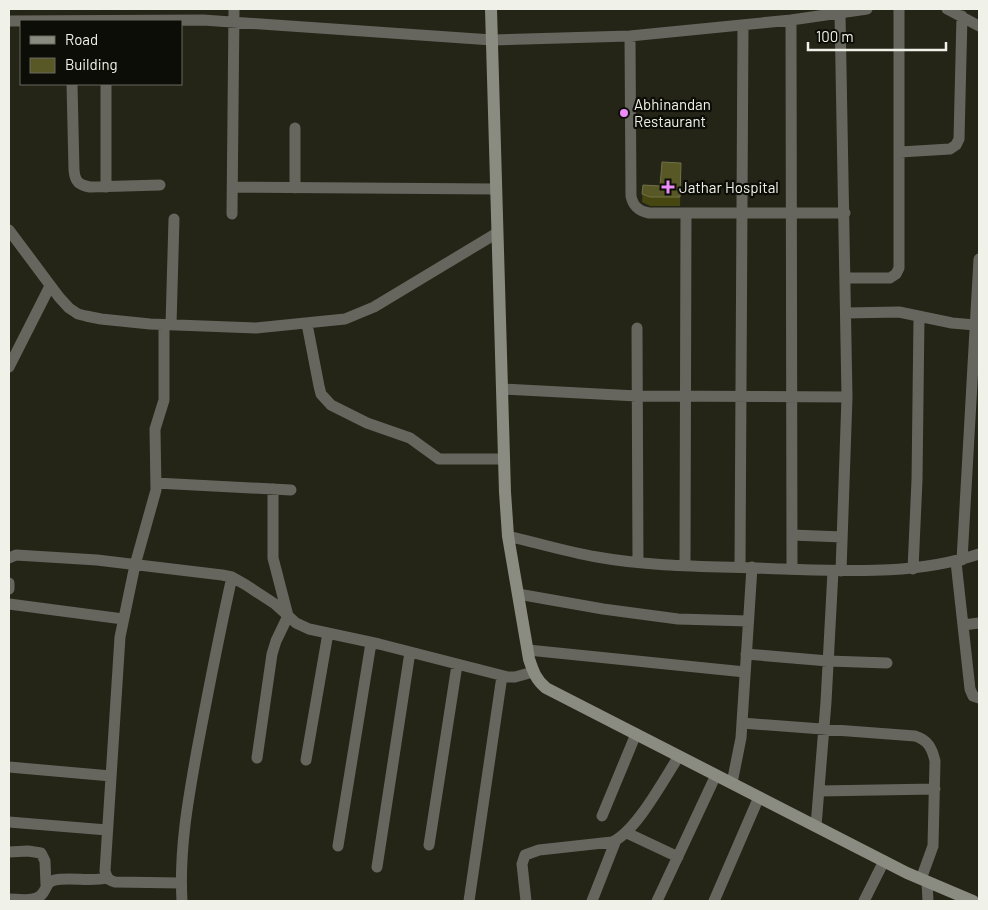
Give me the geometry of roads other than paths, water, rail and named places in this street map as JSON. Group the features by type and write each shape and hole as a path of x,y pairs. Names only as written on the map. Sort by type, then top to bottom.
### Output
{"street":[{"path":"232,214 236,22 234,9"},
{"path":"491,9 504,459 508,536 533,672 539,682 546,688 884,861 959,898 972,901"},
{"path":"182,22 236,22 492,40 630,36 791,20 867,9"},
{"path":"846,278 890,278 896,274 900,259 899,9"},
{"path":"947,9 979,26"},
{"path":"816,826 828,661 842,537 847,397 840,13"},
{"path":"900,152 950,149 960,139 962,16"},
{"path":"791,20 792,569"},
{"path":"740,567 743,25"},
{"path":"630,36 632,201 636,208 643,212 686,214 845,213"},
{"path":"72,85 74,170 75,179 80,185 106,187 160,185"},
{"path":"106,85 106,187"},
{"path":"295,128 295,188"},
{"path":"233,187 496,189"},
{"path":"685,566 686,214"},
{"path":"106,878 116,681 123,619 135,565 155,496 155,429 164,400 174,219"},
{"path":"9,230 50,286 69,308 78,314 101,319 168,325 256,328 345,319 359,314 374,307 497,233"},
{"path":"979,258 959,561 970,689 973,696 979,698"},
{"path":"10,360 50,286"},
{"path":"846,313 898,312 952,324 975,326"},
{"path":"913,569 919,317"},
{"path":"307,324 318,386 321,394 331,405 367,423 410,438 439,459 504,459"},
{"path":"637,328 638,562"},
{"path":"502,389 637,396 847,397"},
{"path":"156,483 292,490"},
{"path":"257,758 272,654 288,616 273,558 273,489"},
{"path":"792,535 842,537"},
{"path":"508,536 593,556 685,566 837,571 913,569 959,561 979,554"},
{"path":"9,558 16,555 97,560 232,578 259,593 302,626 502,676 515,677 533,672"},
{"path":"732,783 740,750 752,567"},
{"path":"182,901 182,842 212,670 232,578"},
{"path":"9,583 9,589"},
{"path":"518,594 603,609 678,619 748,621"},
{"path":"9,604 123,619"},
{"path":"963,625 979,623"},
{"path":"306,760 328,633"},
{"path":"338,846 371,643"},
{"path":"528,650 745,672"},
{"path":"377,867 410,652"},
{"path":"746,654 828,661 887,663"},
{"path":"429,845 457,664"},
{"path":"469,901 502,676"},
{"path":"742,723 920,738 930,745 935,761 935,790 933,846 924,881 928,901"},
{"path":"602,816 636,734"},
{"path":"526,901 522,864 525,855 539,850 616,840 627,833 635,824 679,756"},
{"path":"9,767 111,776"},
{"path":"658,901 716,775"},
{"path":"819,791 935,790"},
{"path":"714,901 758,796"},
{"path":"9,822 107,830"},
{"path":"627,833 678,857"},
{"path":"592,901 616,840"},
{"path":"9,852 28,851 41,853 44,861 46,885 40,899 9,899"},
{"path":"864,901 884,861"},
{"path":"46,885 54,880 94,880 106,878 109,881 115,882 181,883"}],"place":[{"name":"Abhinandan Restaurant","path":"624,113"},
{"name":"Jathar Hospital","path":"668,187"}]}
